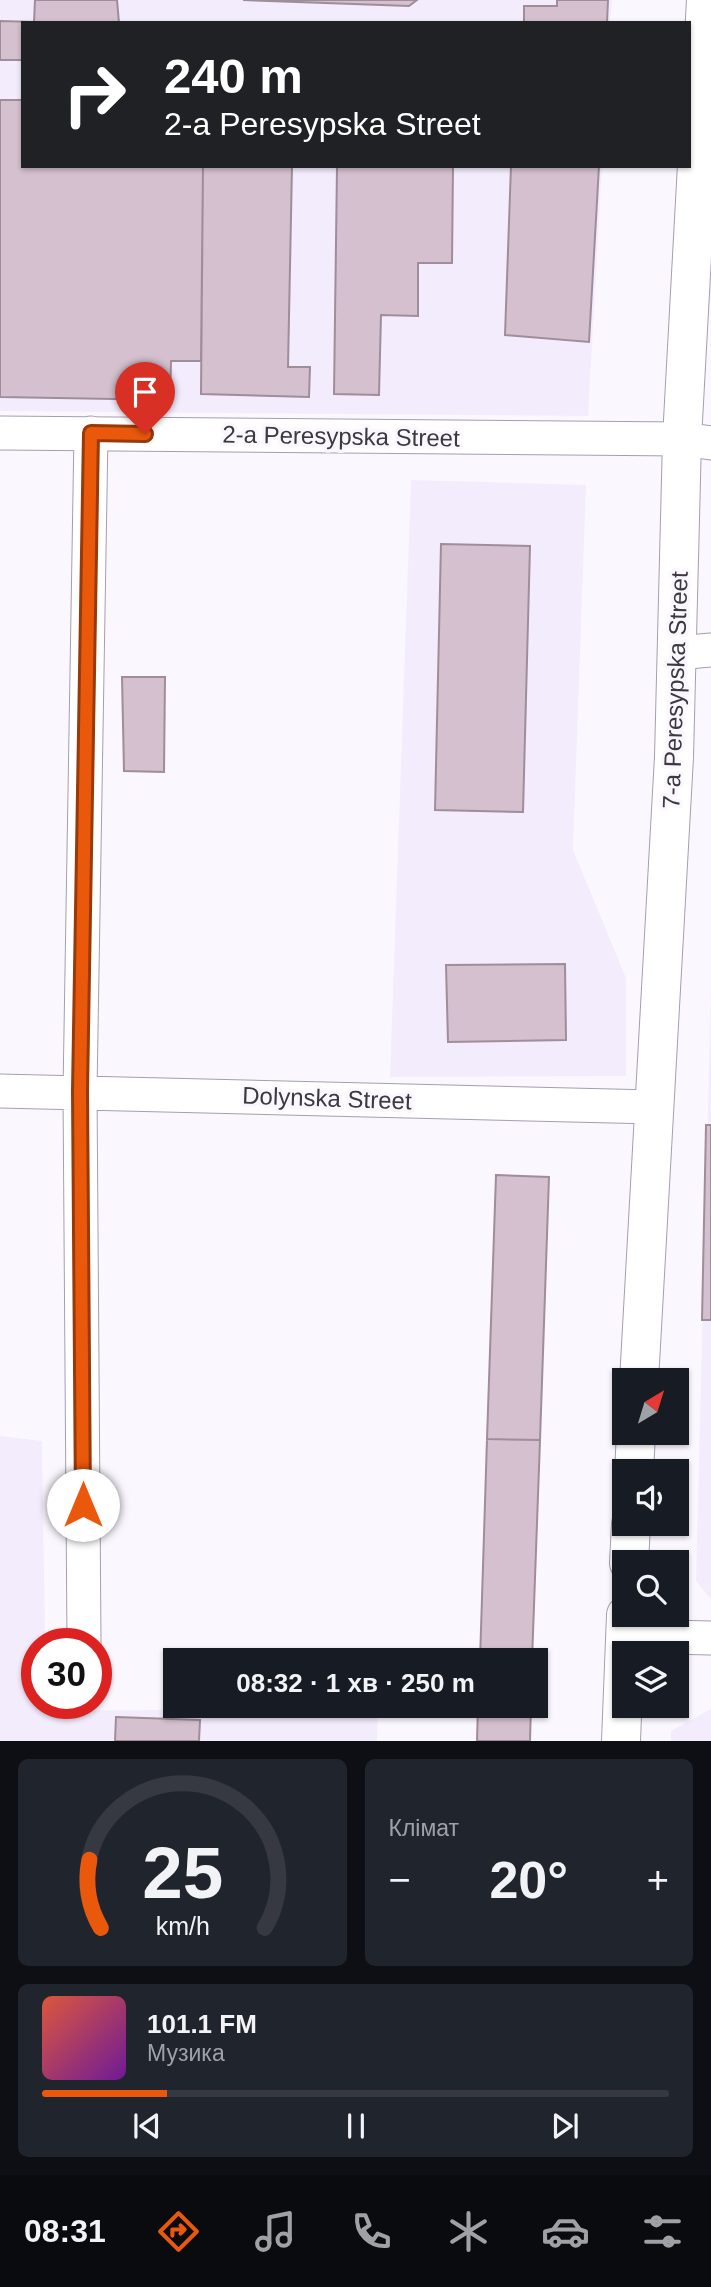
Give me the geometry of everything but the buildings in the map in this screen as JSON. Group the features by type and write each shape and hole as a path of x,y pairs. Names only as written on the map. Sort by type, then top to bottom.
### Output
{"main road":[{"name":"7-a Peresypska Street","path":"640,1368 674,757 694,651 706,0"},
{"path":"621,1741 625,1627"}],"street":[{"name":"2-a Peresypska Street","path":"0,433 696,441"},
{"path":"84,1628 80,1091 91,433"},
{"name":"Dolynska Street","path":"0,1091 654,1107"},
{"path":"632,1627 711,1638"}],"shaded area":[{"path":"0,0 612,0 610,21 21,21 21,168 602,168 588,416 0,411"},
{"path":"411,480 586,485 573,850 626,978 626,1076 390,1077"},
{"path":"711,989 711,1599 696,1581"},
{"path":"0,1436 42,1441 45,1628 21,1628 21,1719 112,1719 112,1710 163,1710 163,1718 378,1718 377,1741 0,1741"},
{"path":"711,1709 711,1741 671,1741 671,1731"}],"route":[{"path":"83,1505 80,1091 91,433 145,434"}]}
